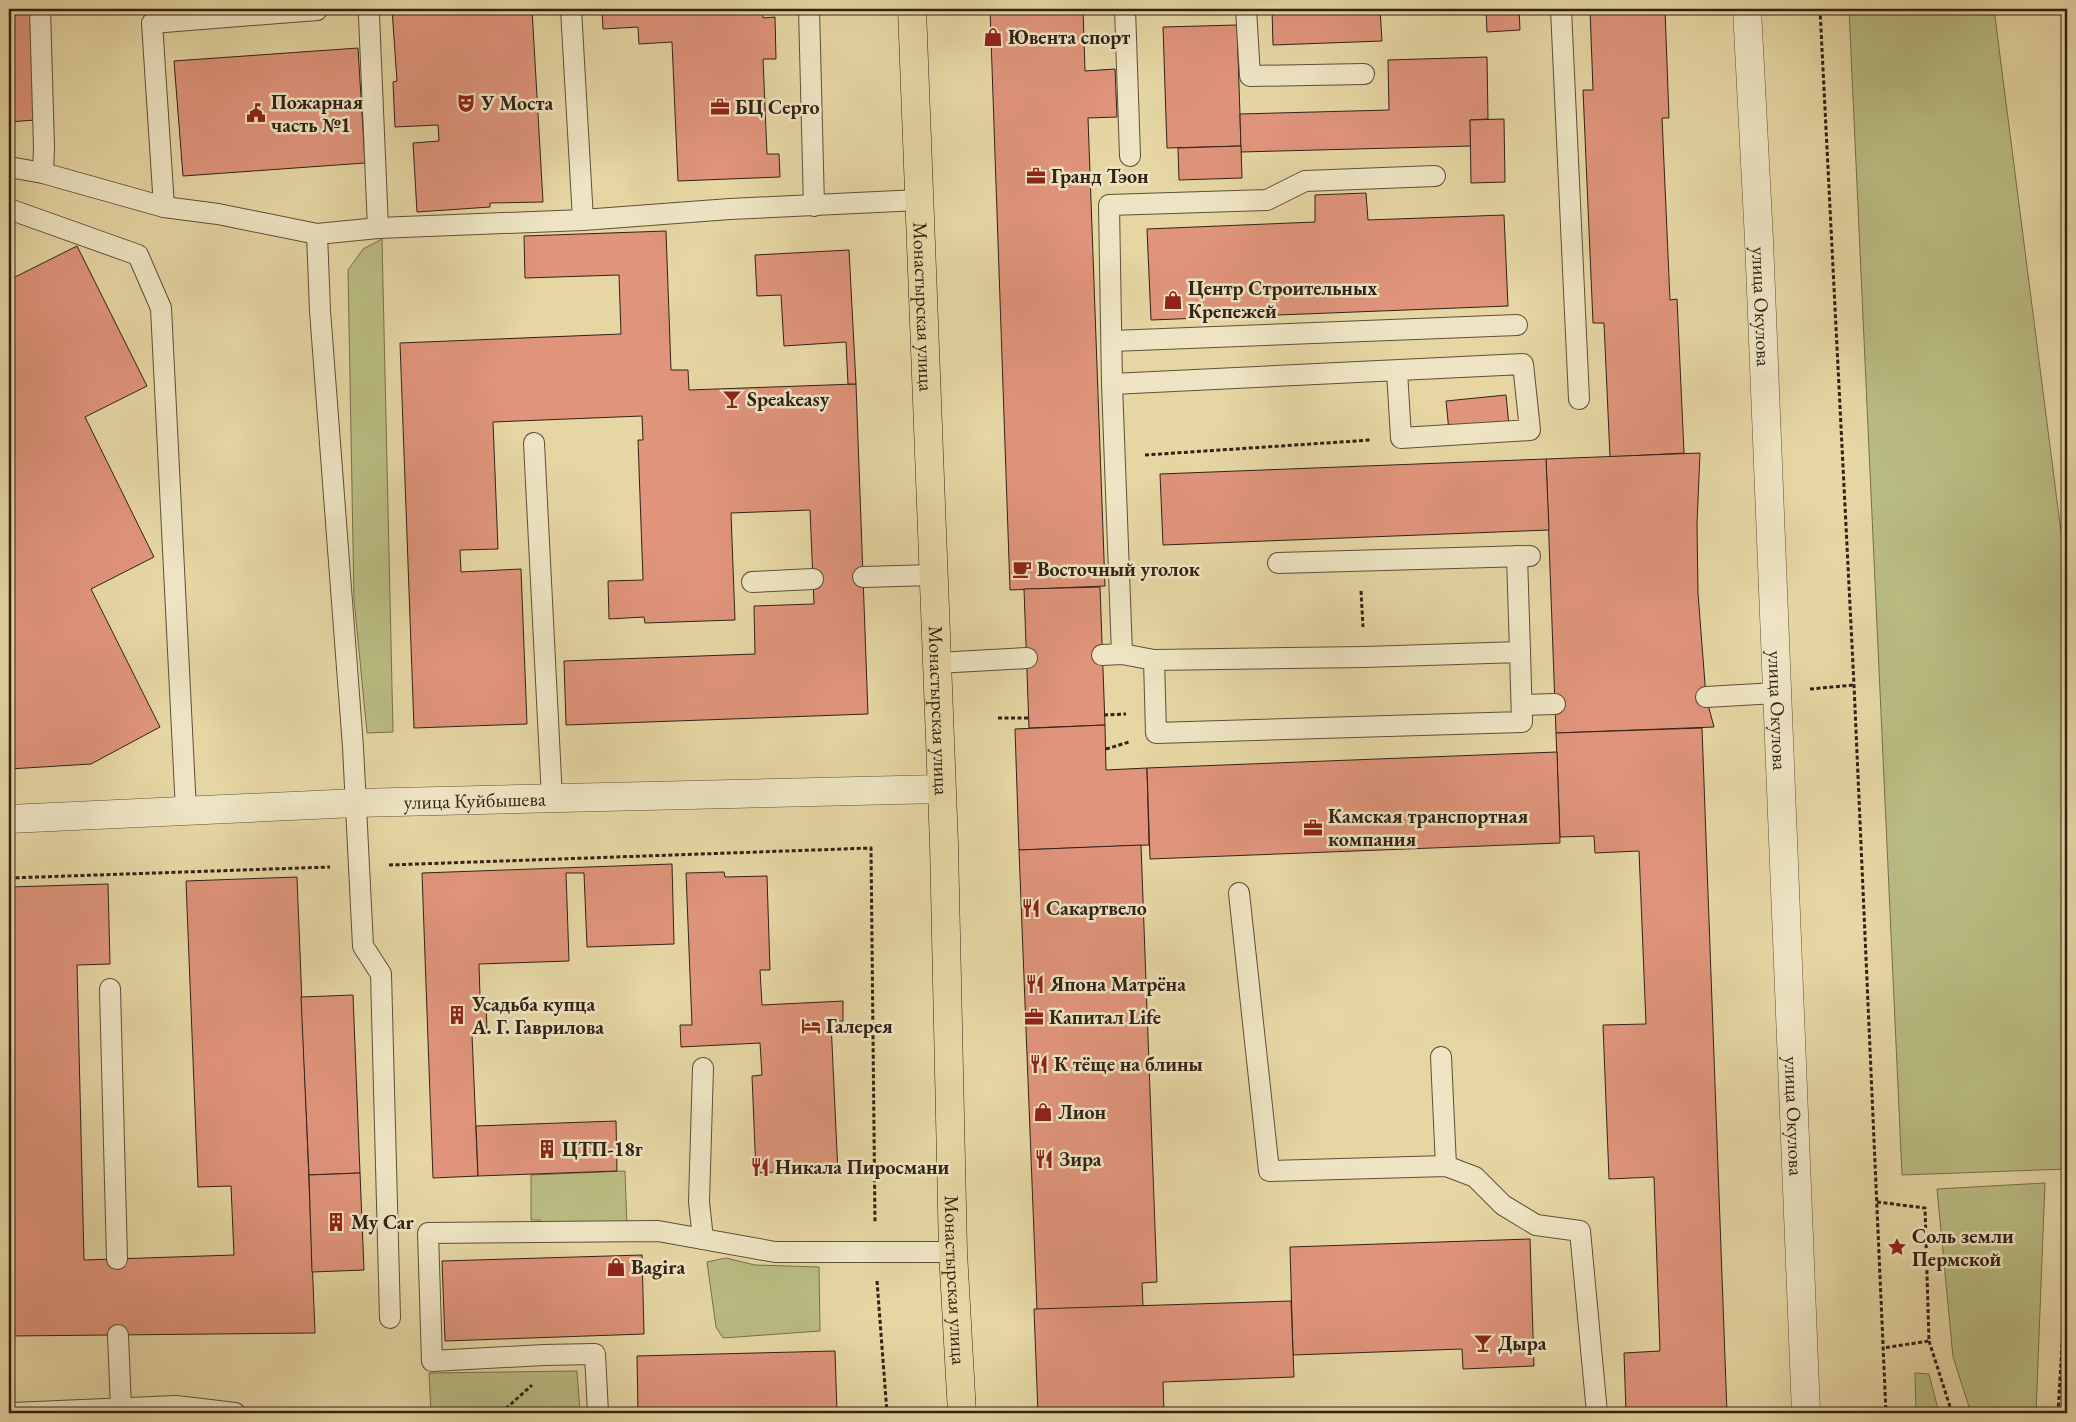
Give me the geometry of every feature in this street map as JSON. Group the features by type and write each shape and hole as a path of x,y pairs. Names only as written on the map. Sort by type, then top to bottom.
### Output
{"main road":[{"name":"Монастырская улица","path":"912,9 942,789 953,1252 962,1413"}],"street":[{"name":"улица Окулова","path":"1747,9 1759,240 1806,1413"},
{"name":"улица Куйбышева","path":"9,819 356,803 942,789"}],"lane":[{"path":"40,9 44,146 42,173"},
{"path":"571,9 583,220"},
{"path":"809,9 814,206"},
{"path":"1125,9 1130,156"},
{"path":"1246,9 1250,76 1364,74"},
{"path":"1561,9 1579,399"},
{"path":"164,208 152,23 317,10"},
{"path":"369,16 378,228"},
{"path":"9,167 42,173 164,208 218,214 317,234 378,228 583,220 730,209 919,200"},
{"path":"1122,654 1112,384 1109,205 1267,200 1305,181 1435,176"},
{"path":"9,209 138,254 161,308 186,811"},
{"path":"317,234 320,311 356,803 363,946 381,974 390,1318"},
{"path":"1112,341 1517,325"},
{"path":"1112,384 1523,364 1530,430 1401,438 1397,371"},
{"path":"534,443 552,799"},
{"path":"1154,660 1156,733 1522,722 1520,652 1524,556 1278,563"},
{"path":"863,577 933,575"},
{"path":"752,582 813,579"},
{"path":"1102,655 1122,654 1154,660 1364,657 1520,652"},
{"path":"937,663 1027,658"},
{"path":"1706,697 1776,693"},
{"path":"1522,705 1555,704"},
{"path":"1239,893 1270,1171 1446,1166 1475,1177 1503,1205 1536,1225 1580,1231 1597,1413"},
{"path":"110,989 117,1259"},
{"path":"1441,1057 1446,1166"},
{"path":"703,1068 699,1202 703,1239"},
{"path":"598,1413 595,1354 432,1361 428,1233 658,1232 775,1252 953,1252"},
{"path":"118,1335 121,1408"},
{"path":"12,1413 176,1406 235,1413"}],"path":[{"path":"1820,9 1854,685 1886,1413"},
{"path":"1115,457 1401,438"},
{"path":"1360,560 1364,657"},
{"path":"1776,693 1854,685"},
{"path":"998,718 1029,718"},
{"path":"9,878 871,848 876,1253 887,1413"},
{"path":"1877,1202 1925,1208 1929,1341 1952,1413"},
{"path":"2058,1413 2067,1261"},
{"path":"1883,1348 1929,1341"}],"green space":[{"path":"1849,9 1994,9 2067,579 2067,1169 1902,1175"},
{"path":"382,239 393,732 367,733 354,599 348,270 363,249"},
{"path":"625,1171 627,1228 540,1230 540,1220 531,1220 531,1175"},
{"path":"2045,1183 2036,1413 1971,1413 1953,1357 1937,1189"},
{"path":"726,1258 755,1265 819,1267 820,1331 723,1338 716,1327 707,1262"},
{"path":"577,1371 580,1413 431,1413 429,1373"},
{"path":"1915,1373 1929,1374 1939,1413 1916,1413"}],"building":[{"path":"9,9 31,9 35,120 9,122"},
{"name":"У Моста","path":"392,9 532,9 543,202 490,203 490,207 417,212 413,143 439,141 438,125 395,127 393,82 397,81"},
{"name":"БЦ Серго","path":"602,9 763,9 763,18 775,17 776,59 763,59 767,154 779,154 780,177 678,181 672,42 639,44 638,27 603,29"},
{"path":"990,9 1083,9 1085,71 1115,69 1117,117 1088,118 1105,586 1010,590"},
{"path":"1272,9 1380,9 1382,41 1273,45"},
{"path":"1486,9 1519,9 1520,30 1487,32"},
{"path":"1590,9 1665,9 1669,118 1662,118 1670,300 1677,299 1684,453 1610,457 1604,323 1593,323 1583,90 1593,90"},
{"path":"1237,25 1241,146 1167,148 1163,27"},
{"path":"358,48 365,163 183,176 174,61"},
{"path":"1487,57 1488,119 1470,120 1471,146 1241,152 1240,114 1389,110 1388,60"},
{"path":"1504,119 1505,182 1471,183 1470,120"},
{"path":"1241,146 1242,178 1179,180 1178,148"},
{"path":"1366,193 1368,220 1504,215 1508,306 1151,320 1147,229 1315,222 1315,195"},
{"path":"666,231 671,370 688,370 689,390 856,384 868,714 566,725 564,661 755,654 754,606 814,604 810,510 731,513 735,620 645,623 644,617 609,619 608,581 643,580 638,440 643,440 642,416 493,422 498,549 460,550 461,572 521,569 527,724 414,728 400,343 621,334 619,275 525,278 524,236"},
{"path":"77,246 147,386 85,417 154,557 91,589 160,727 91,764 9,769 9,280"},
{"path":"849,250 856,384 848,384 846,342 784,346 781,295 757,296 755,255"},
{"path":"1506,395 1509,426 1449,431 1446,401"},
{"path":"1700,453 1697,524 1698,593 1706,697 1714,727 1556,733 1546,459"},
{"path":"1546,459 1549,530 1163,545 1160,474"},
{"path":"1100,587 1105,725 1029,728 1024,589"},
{"path":"1105,725 1106,770 1147,768 1149,845 1019,850 1015,729"},
{"path":"1702,728 1727,1413 1626,1413 1624,1353 1660,1351 1654,1177 1609,1179 1603,1025 1646,1024 1639,851 1595,853 1594,836 1560,837 1556,733"},
{"path":"1557,752 1560,843 1150,859 1147,768"},
{"path":"1141,845 1157,1282 1142,1283 1143,1306 1037,1310 1019,850"},
{"name":"Усадьба купца А. Г. Гаврилова","path":"672,864 674,944 587,947 584,873 566,873 569,961 479,964 480,997 486,997 487,1034 472,1035 478,1176 433,1178 422,873"},
{"path":"724,872 725,877 767,876 770,970 760,970 762,1005 843,1001 843,1021 831,1022 838,1174 801,1175 800,1171 756,1173 752,1076 762,1075 760,1043 681,1047 680,1025 692,1025 686,873"},
{"path":"297,877 315,1333 9,1336 9,887 108,884 110,964 77,965 84,1260 234,1255 231,1186 198,1187 186,881"},
{"path":"353,995 360,1173 309,1175 301,997"},
{"name":"ЦТП-18г","path":"616,1121 617,1171 478,1176 476,1126"},
{"name":"My Car","path":"360,1173 364,1270 312,1272 309,1175"},
{"path":"1530,1239 1534,1366 1463,1369 1462,1349 1293,1355 1290,1247"},
{"path":"642,1255 644,1334 445,1341 442,1261"},
{"path":"1291,1301 1294,1377 1163,1382 1164,1413 1038,1413 1034,1309"},
{"path":"835,1351 837,1413 638,1413 637,1356"}],"railway":[{"path":"2063,9 2067,44"}],"place":[{"name":"Ювента спорт","path":"993,37"},
{"name":"У Моста","path":"466,103"},
{"name":"БЦ Серго","path":"720,107"},
{"name":"Пожарная часть №1","path":"256,113"},
{"name":"Гранд Тэон","path":"1036,176"},
{"name":"Центр Строительных Крепежей","path":"1173,300"},
{"name":"Speakeasy","path":"732,399"},
{"name":"Восточный уголок","path":"1022,569"},
{"name":"Камская транспортная компания","path":"1313,828"},
{"name":"Сакартвело","path":"1031,908"},
{"name":"Япона Матрёна","path":"1035,984"},
{"name":"Усадьба купца А. Г. Гаврилова","path":"457,1015"},
{"name":"Капитал Life","path":"1034,1017"},
{"name":"Галерея","path":"811,1026"},
{"name":"К тёще на блины","path":"1039,1064"},
{"name":"Лион","path":"1043,1112"},
{"name":"ЦТП-18г","path":"547,1149"},
{"name":"Зира","path":"1044,1159"},
{"name":"Никала Пиросмани","path":"760,1167"},
{"name":"My Car","path":"336,1222"},
{"name":"Соль земли Пермской","path":"1897,1247"},
{"name":"Bagira","path":"616,1267"},
{"name":"Дыра","path":"1483,1343"}]}
